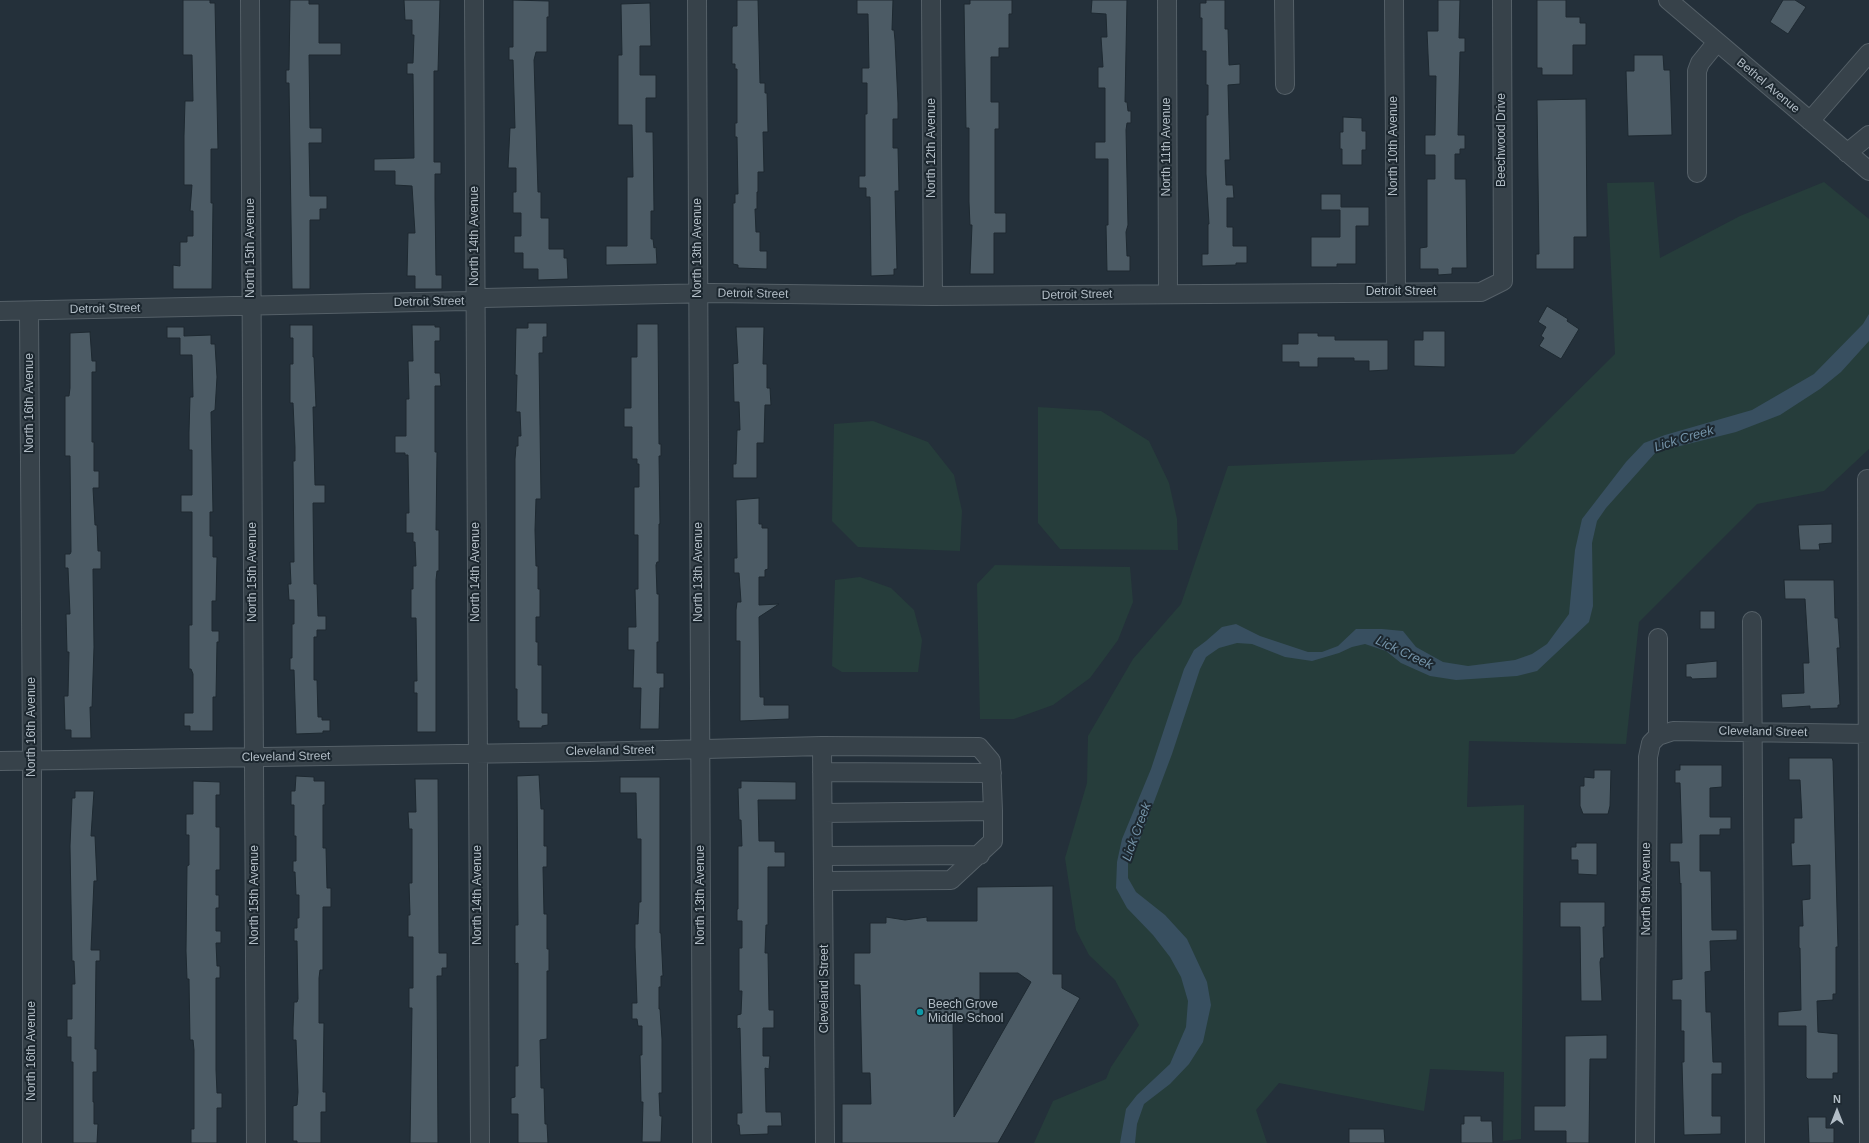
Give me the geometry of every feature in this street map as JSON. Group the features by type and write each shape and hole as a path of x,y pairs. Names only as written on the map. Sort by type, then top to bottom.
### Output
{"street":[{"name":"North 15th Avenue","path":"250,0 256,1143"},
{"name":"North 14th Avenue","path":"474,0 474,300 480,1143"},
{"name":"North 13th Avenue","path":"697,0 702,1143"},
{"name":"North 12th Avenue","path":"931,0 933,296"},
{"name":"North 11th Avenue","path":"1167,0 1168,293"},
{"path":"1284,0 1285,85"},
{"name":"North 10th Avenue","path":"1394,0 1396,291"},
{"name":"Beechwood Drive","path":"1502,0 1503,281"},
{"name":"Bethel Avenue","path":"1668,0 1869,171"},
{"path":"1697,173 1697,71 1700,63 1717,42"},
{"path":"1810,121 1869,53"},
{"path":"1847,153 1869,135"},
{"name":"Detroit Street","path":"0,311 467,301 698,294 933,296 1396,291 1481,292 1503,281"},
{"name":"North 16th Avenue","path":"29,311 32,761 32,1143"},
{"path":"1867,479 1869,1143"},
{"path":"1752,621 1755,1143"},
{"name":"North 9th Avenue","path":"1645,1143 1648,757 1650,743 1658,736 1658,638"},
{"name":"Cleveland Street","path":"1658,736 1673,731 1868,734"},
{"path":"822,746 979,747 991,761 993,811 993,841 952,880 824,881"},
{"name":"Cleveland Street","path":"0,761 700,750 822,746 826,1143"},
{"path":"822,772 992,773"},
{"path":"823,813 993,811"},
{"path":"824,856 980,855"}],"green space":[{"path":"1654,182 1660,258 1740,216 1824,182 1869,219 1869,449 1824,491 1757,504 1639,622 1626,744 1469,741 1467,807 1524,805 1521,1139 1503,1141 1504,1072 1430,1069 1424,1111 1279,1083 1256,1110 1267,1143 1034,1143 1053,1101 1106,1079 1111,1067 1139,1025 1115,980 1089,955 1076,930 1065,858 1087,783 1088,736 1133,659 1181,604 1228,466 1514,454 1615,354 1607,183"},
{"path":"1038,407 1101,411 1149,441 1169,483 1177,519 1178,550 1060,549 1038,523"},
{"path":"873,421 928,442 954,475 962,511 960,551 858,547 832,521 834,424"},
{"path":"995,565 1130,567 1133,602 1118,640 1090,678 1053,705 1014,719 980,719 977,584"},
{"path":"860,577 891,588 914,610 922,640 918,672 842,672 832,666 835,580"}],"water":[{"name":"Lick Creek","path":"1869,314 1869,341 1841,372 1820,389 1780,415 1736,432 1656,452 1606,508 1597,521 1592,543 1593,606 1589,622 1537,671 1517,676 1456,680 1430,676 1401,663 1386,651 1365,644 1312,661 1285,657 1252,644 1237,643 1219,648 1206,657 1200,669 1172,754 1137,847 1128,862 1128,878 1136,892 1165,915 1187,939 1207,982 1211,1005 1203,1042 1189,1064 1170,1084 1144,1104 1137,1124 1135,1143 1120,1143 1126,1109 1137,1095 1170,1064 1186,1027 1188,1001 1181,977 1170,957 1153,935 1127,908 1116,888 1117,862 1122,839 1151,769 1184,669 1194,650 1222,627 1236,624 1260,636 1308,652 1322,652 1338,646 1356,629 1382,629 1403,631 1416,647 1443,662 1468,666 1515,660 1532,654 1547,644 1569,614 1575,550 1582,519 1626,462 1644,443 1665,435 1752,410 1814,374 1863,324"}],"building":[{"path":"183,0 210,0 210,3 215,3 218,149 211,149 211,203 213,203 212,289 173,289 173,265 180,266 180,242 187,242 187,236 193,236 193,211 190,211 192,185 184,185 185,101 193,101 192,55 183,55"},
{"path":"290,0 309,0 309,4 319,4 319,43 341,43 341,55 309,55 310,128 322,128 322,143 309,143 310,196 327,196 327,209 320,209 320,220 310,220 310,289 292,289 289,83 286,83 286,70 289,70"},
{"path":"404,0 440,0 438,71 434,71 434,162 441,162 441,174 435,174 435,198 436,275 442,275 442,289 415,289 415,276 407,276 408,233 415,233 412,186 395,185 395,171 374,171 374,159 414,158 413,74 407,74 407,63 413,63 414,35 412,35 412,20 405,20"},
{"path":"513,0 549,1 549,17 547,17 547,52 536,52 534,60 538,192 541,192 541,218 549,218 549,249 564,249 564,258 567,258 568,279 538,280 538,269 523,269 523,253 514,253 514,236 521,236 521,213 513,213 513,192 516,192 516,168 508,168 510,128 515,128 513,60 509,60 509,47 513,47"},
{"path":"737,0 758,0 760,83 765,83 765,93 767,93 768,132 763,132 764,172 758,172 757,209 755,209 756,232 760,232 760,251 767,251 767,269 738,268 738,265 733,264 733,203 735,203 735,194 738,194 737,137 735,137 735,123 737,123 737,69 735,69 735,64 732,64 732,28 733,26 737,26"},
{"path":"857,0 893,0 892,30 894,30 895,40 898,119 893,119 893,148 898,148 899,191 895,191 897,269 894,269 894,275 871,276 870,197 866,197 866,188 859,188 859,176 865,176 865,114 867,114 867,83 862,83 862,68 869,68 868,14 857,14"},
{"path":"970,0 1012,0 1012,14 1009,14 1009,48 999,48 999,57 991,57 991,102 999,102 999,129 995,129 995,213 1006,213 1006,233 994,233 994,274 970,274 972,225 970,225 969,202 969,128 966,128 964,4 970,4"},
{"path":"1092,0 1127,0 1125,102 1127,102 1128,111 1131,111 1131,123 1127,123 1126,130 1128,225 1126,232 1127,256 1130,256 1130,271 1107,271 1106,225 1108,225 1108,159 1095,159 1095,142 1105,142 1105,88 1098,88 1098,67 1103,67 1101,37 1107,37 1106,14 1091,13"},
{"path":"1206,0 1225,0 1225,29 1228,29 1229,65 1240,64 1240,84 1228,85 1230,160 1225,160 1226,185 1233,185 1234,198 1227,198 1227,227 1233,227 1233,246 1247,246 1247,263 1236,263 1236,265 1202,266 1202,254 1208,254 1209,224 1206,174 1206,115 1208,115 1208,85 1206,85 1206,51 1202,51 1202,18 1200,18 1200,3 1206,3"},
{"path":"1438,0 1460,0 1459,38 1465,38 1465,52 1460,52 1458,135 1465,135 1465,149 1460,149 1460,154 1455,154 1455,179 1466,179 1467,268 1452,268 1452,274 1438,275 1438,269 1420,269 1420,248 1427,247 1427,179 1435,179 1435,155 1425,155 1425,135 1435,135 1436,76 1429,76 1427,31 1438,31"},
{"path":"1537,0 1566,0 1566,17 1580,17 1580,23 1586,23 1586,45 1573,45 1573,75 1542,75 1542,68 1537,68"},
{"path":"1783,0 1795,0 1806,7 1788,34 1770,22"},
{"path":"650,3 651,46 640,46 640,75 656,75 656,98 646,98 646,132 653,132 654,211 651,211 651,239 653,239 654,248 656,247 657,264 606,265 606,246 627,246 627,177 633,177 632,125 618,125 618,55 622,55 621,4"},
{"path":"1634,55 1663,55 1664,70 1670,70 1672,135 1628,136 1626,71 1634,71"},
{"path":"1586,99 1587,237 1574,237 1574,269 1536,269 1536,254 1539,254 1537,100"},
{"path":"1343,117 1362,118 1362,131 1366,131 1366,150 1362,150 1362,165 1342,165 1340,132 1343,132"},
{"path":"1321,194 1341,194 1341,207 1369,207 1369,226 1356,226 1356,264 1337,264 1337,267 1311,267 1311,237 1340,237 1340,210 1321,210"},
{"path":"1547,306 1568,319 1567,321 1579,329 1561,359 1539,346 1544,338 1541,336 1546,327 1538,322"},
{"path":"528,323 547,323 547,337 543,337 543,353 539,353 541,499 536,499 535,530 536,566 538,566 538,589 540,589 540,617 536,617 536,642 538,642 538,665 542,665 542,713 548,713 548,725 542,726 542,728 519,728 519,721 517,721 517,689 515,689 515,459 516,446 518,446 518,436 521,436 520,412 516,412 516,328 528,328"},
{"path":"637,324 658,324 659,444 661,444 661,456 659,456 659,562 657,562 656,565 657,594 659,594 659,642 657,642 657,673 664,673 664,688 660,688 659,729 640,729 641,688 633,688 634,650 628,650 628,627 636,627 635,589 638,589 638,535 634,535 634,487 639,487 639,464 637,464 637,459 632,459 632,427 624,427 624,408 631,408 631,357 637,357"},
{"path":"290,325 313,325 316,407 313,407 315,485 325,485 325,503 313,503 314,584 317,584 318,616 326,616 326,630 317,630 317,637 314,637 314,680 317,680 318,717 322,717 322,720 330,720 330,731 323,731 323,733 296,734 294,670 290,670 290,658 292,658 292,624 294,624 294,600 289,600 288,584 291,584 290,562 294,562 293,461 295,461 295,447 293,403 290,403 290,364 293,364 293,338 290,338"},
{"path":"412,325 435,325 435,327 440,327 440,341 435,341 435,373 440,373 441,386 435,386 435,452 437,452 436,530 439,530 439,571 437,571 436,580 436,732 417,732 417,693 414,693 414,681 417,681 416,618 411,618 413,566 416,566 415,542 413,542 413,533 406,533 406,513 409,513 408,455 405,455 405,453 395,453 395,436 406,436 406,399 409,399 408,361 413,361"},
{"path":"167,327 184,327 184,336 211,335 211,344 215,344 217,377 215,410 211,412 213,512 210,512 210,536 213,536 213,557 217,557 216,601 212,601 212,631 219,631 219,642 217,642 216,697 213,697 213,731 190,731 190,726 184,726 184,713 193,713 193,674 191,669 189,669 189,625 192,625 192,512 181,512 181,495 192,495 192,450 189,450 189,432 190,397 193,397 192,355 180,355 180,338 167,338"},
{"path":"736,327 764,327 763,364 767,364 767,388 770,388 771,405 765,405 764,443 757,443 757,478 733,478 733,464 736,464 737,430 740,430 739,402 734,402 733,364 738,363"},
{"path":"1423,331 1445,331 1445,367 1414,366 1414,340 1423,340"},
{"path":"90,332 92,361 96,361 96,372 92,372 92,442 94,442 94,471 99,471 99,488 93,488 98,551 101,551 101,569 93,569 94,647 92,707 90,707 91,738 71,738 71,730 65,730 64,696 68,696 69,652 67,652 66,614 70,614 68,568 65,568 65,554 70,554 71,552 70,456 65,456 65,396 69,396 70,388 70,333"},
{"path":"1298,333 1318,333 1318,336 1335,336 1335,340 1388,340 1388,370 1369,371 1369,361 1354,361 1354,358 1318,358 1318,367 1299,367 1299,362 1282,362 1282,344 1298,344"},
{"path":"759,498 759,524 762,524 762,528 768,528 768,569 765,570 765,577 759,577 759,605 779,604 759,617 760,697 764,697 764,705 789,705 789,719 740,721 740,641 736,641 736,610 737,602 741,602 739,573 734,573 734,558 737,558 736,500"},
{"path":"1832,524 1832,543 1819,544 1820,550 1800,550 1798,525"},
{"path":"1784,580 1834,580 1835,618 1838,618 1840,648 1837,648 1840,705 1838,705 1838,708 1810,709 1810,706 1782,708 1781,694 1804,693 1803,663 1809,663 1805,599 1785,599"},
{"path":"1700,611 1715,611 1715,629 1700,629"},
{"path":"1717,661 1717,678 1692,679 1691,677 1686,677 1686,664"},
{"path":"1789,758 1832,758 1833,761 1838,947 1836,947 1836,994 1833,994 1833,1000 1817,1001 1818,1032 1838,1034 1838,1073 1833,1073 1833,1079 1808,1079 1806,1077 1806,1026 1778,1026 1778,1012 1801,1010 1799,926 1803,926 1802,900 1810,899 1810,865 1792,866 1791,843 1794,843 1794,818 1802,818 1800,780 1789,780"},
{"path":"1680,765 1722,765 1722,787 1710,788 1710,817 1731,817 1731,829 1720,829 1720,835 1700,835 1700,871 1711,871 1712,930 1737,930 1737,940 1710,941 1711,971 1705,972 1706,1012 1711,1012 1713,1062 1722,1062 1722,1074 1712,1074 1712,1116 1721,1116 1721,1134 1684,1135 1682,1062 1684,1062 1684,1031 1681,1031 1681,1000 1672,1000 1672,980 1682,979 1681,883 1680,884 1679,862 1670,862 1670,843 1682,843 1680,783 1675,783 1675,770 1680,770"},
{"path":"1594,770 1611,770 1610,806 1608,814 1583,814 1580,806 1580,786 1584,786 1584,777 1594,778"},
{"path":"539,775 541,809 544,809 544,846 547,846 547,867 543,867 544,914 547,914 547,949 549,949 549,971 547,971 547,1039 540,1040 541,1088 544,1088 545,1124 547,1124 548,1143 518,1143 518,1114 511,1114 511,1098 515,1097 515,1066 518,1066 518,963 515,964 515,925 518,925 517,776"},
{"path":"296,776 314,777 314,781 325,781 325,805 323,805 323,848 326,848 327,888 331,888 331,907 323,907 323,970 320,970 319,978 319,1023 324,1023 323,1092 326,1092 326,1112 321,1112 321,1143 297,1143 297,1141 293,1141 293,1106 297,1105 298,1092 296,1040 293,1040 294,1002 297,1002 298,999 297,941 294,941 294,928 297,928 297,918 299,918 299,895 296,895 295,872 293,872 293,861 296,861 296,836 294,836 294,805 291,805 291,791 295,791"},
{"path":"620,777 660,777 660,933 663,976 661,976 661,987 659,987 659,1009 662,1039 662,1093 659,1093 660,1116 662,1116 661,1142 642,1142 643,1102 641,1102 640,1055 642,1055 642,1026 638,1026 637,1019 632,1019 632,1003 637,1003 635,924 638,924 639,902 641,902 641,839 637,839 636,793 620,793"},
{"path":"415,779 438,779 439,953 447,953 447,968 442,968 442,976 437,976 438,1143 410,1143 412,1008 409,1008 409,988 413,988 413,937 408,937 408,915 410,915 409,883 412,883 412,829 409,829 408,812 416,812"},
{"path":"193,781 220,782 220,795 216,795 216,827 220,827 220,870 216,870 216,895 219,895 219,908 216,908 216,931 221,931 221,943 216,943 217,966 220,966 220,978 216,978 216,1070 217,1093 222,1093 222,1108 217,1108 217,1143 191,1143 191,1129 194,1129 194,1050 193,1040 190,1040 189,979 187,979 186,951 189,835 186,835 186,814 193,814"},
{"path":"741,781 796,782 796,800 758,800 759,841 775,841 775,852 785,852 785,867 768,867 768,925 766,925 765,953 768,953 769,1010 774,1010 774,1028 763,1028 763,1056 770,1056 769,1069 765,1068 766,1112 781,1112 782,1126 768,1126 768,1134 740,1135 739,1125 737,1125 737,1113 742,1113 740,1028 737,1029 737,1015 741,1014 742,991 739,991 739,948 742,948 742,921 737,921 738,846 742,846 741,820 739,820 738,788 741,788"},
{"path":"75,791 94,791 91,836 95,836 97,881 94,881 91,950 100,950 100,961 96,961 95,1049 97,1049 97,1072 93,1072 94,1124 98,1124 97,1143 73,1143 73,1062 71,1062 71,1037 67,1037 67,1019 72,1019 72,984 75,984 74,961 72,961 70,846 72,798 75,798"},
{"path":"1576,843 1597,843 1597,875 1578,874 1578,860 1571,860 1571,847 1576,847"},
{"name":"Beech Grove Middle School","path":"1053,886 1053,974 1062,974 1062,988 1080,998 998,1143 842,1143 842,1104 871,1104 870,1073 862,1073 860,985 854,985 854,953 870,953 870,923 886,923 886,917 905,920 927,917 927,921 977,921 977,887","holes":["980,973 1018,973 1031,982 954,1117 953,1020 980,1020"]},
{"path":"1560,902 1605,902 1605,927 1603,927 1604,958 1601,958 1600,962 1602,1001 1581,1001 1580,927 1560,927"},
{"path":"1607,1035 1607,1059 1590,1059 1589,1143 1566,1143 1566,1131 1534,1131 1534,1106 1565,1106 1565,1036"},
{"path":"1464,1116 1481,1116 1481,1121 1492,1121 1493,1143 1461,1143 1461,1124 1464,1124"},
{"path":"1808,1117 1826,1117 1826,1128 1834,1128 1834,1143 1809,1143"},
{"path":"1349,1129 1384,1129 1385,1143 1349,1143"}],"place":[{"name":"Beech Grove Middle School","path":"920,1012"}]}
